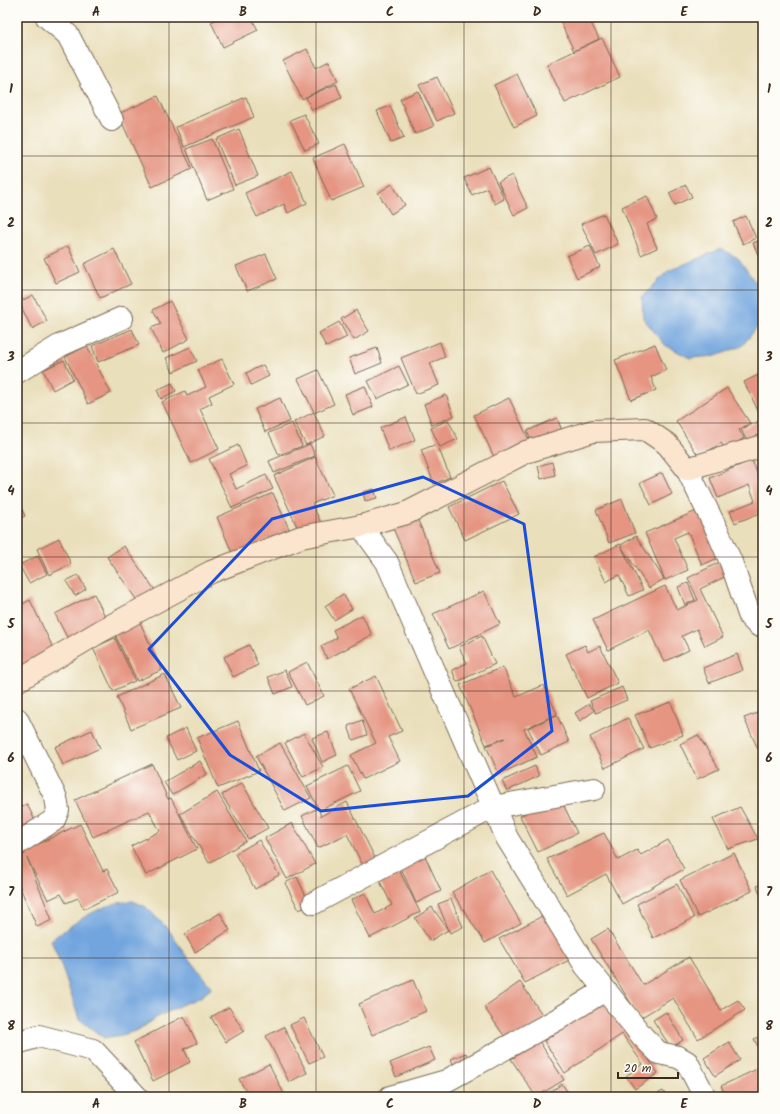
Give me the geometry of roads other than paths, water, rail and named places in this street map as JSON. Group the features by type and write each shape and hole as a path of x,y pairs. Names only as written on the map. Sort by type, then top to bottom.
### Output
{"main road":[{"path":"17,681 101,631 210,572 301,537 362,526 407,513 526,452 592,431 645,429 668,444 687,469 763,446"}],"street":[{"path":"47,17 68,35 112,120"},
{"path":"17,372 61,345 122,318"},
{"path":"687,469 717,530 750,617 758,625 763,624"},
{"path":"362,526 387,562 493,807 515,852 585,965 643,1036 659,1053 678,1057 687,1062 705,1097"},
{"path":"17,719 56,798 58,810 54,820 17,844"},
{"path":"314,903 493,807 594,789"},
{"path":"390,1097 446,1081 558,1019 605,990"},
{"path":"17,1043 40,1036 93,1050 137,1097"}],"water":[{"path":"721,249 738,258 761,290 763,320 742,346 716,356 690,358 665,345 643,318 642,297 668,271"},
{"path":"133,901 146,907 169,930 184,953 212,988 199,998 183,1004 152,1020 138,1030 122,1035 104,1038 79,1019 62,967 51,940 79,920 99,909 110,905"}]}
